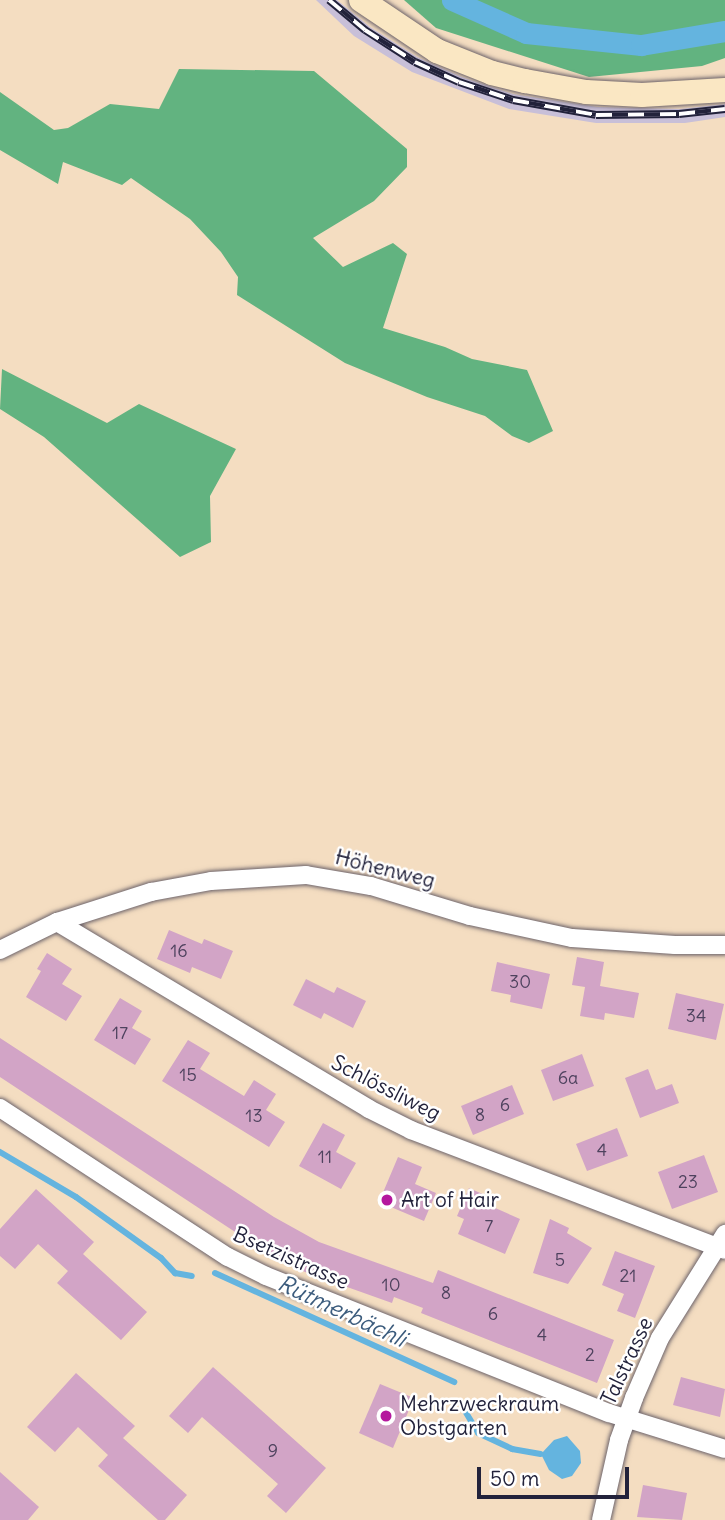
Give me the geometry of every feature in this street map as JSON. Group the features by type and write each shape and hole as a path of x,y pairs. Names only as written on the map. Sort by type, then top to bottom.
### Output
{"main road":[{"path":"361,0 437,51 492,73 586,92 642,95 725,90"}],"street":[{"name":"Höhenweg","path":"0,950 57,922 151,892 222,880 306,875 371,886 470,916 572,937 675,945 725,944"},
{"name":"Schlössliweg","path":"57,922 369,1109 411,1130 722,1244"},
{"name":"Bsetzistrasse","path":"0,1108 228,1257 266,1276 625,1419 725,1449"},
{"name":"Talstrasse","path":"601,1520 625,1419 660,1338 722,1244"}],"shaded area":[{"path":"316,0 337,0 370,27 417,57 462,77 513,94 598,107 680,109 725,104 725,117 685,123 596,123 509,109 412,72 354,36"}],"green space":[{"path":"404,0 725,0 725,58 702,66 589,77 436,28"},
{"path":"179,69 314,71 407,149 407,167 374,201 313,238 343,267 393,243 407,254 383,328 445,347 472,359 527,370 553,431 529,443 512,436 485,416 427,397 345,363 237,295 238,277 221,252 190,219 131,178 122,185 63,162 58,184 0,150 0,92 54,130 68,128 110,104 159,109"},
{"path":"2,369 107,423 139,404 236,449 210,496 211,542 180,557 44,437 0,409"}],"water":[{"path":"567,1436 580,1451 581,1463 572,1476 562,1479 549,1470 541,1454 554,1440"}],"building":[{"path":"169,930 202,944 204,939 233,951 221,979 192,967 190,973 157,959"},
{"path":"47,953 72,969 62,984 82,996 66,1021 26,997 41,971 37,969"},
{"path":"577,957 604,962 600,986 639,993 634,1018 605,1013 604,1020 580,1016 585,987 572,985"},
{"path":"497,962 550,974 542,1009 510,1002 511,995 491,991"},
{"path":"306,979 334,993 337,987 366,1001 353,1028 324,1013 321,1019 293,1005"},
{"path":"676,993 724,1004 716,1040 668,1029"},
{"path":"120,998 142,1011 132,1028 151,1039 135,1065 94,1040"},
{"path":"0,1038 274,1217 319,1242 433,1283 438,1270 614,1340 597,1383 421,1313 423,1308 394,1297 392,1303 305,1272 258,1247 0,1077"},
{"path":"188,1040 210,1053 200,1069 244,1096 254,1080 276,1094 266,1110 285,1122 269,1147 162,1081"},
{"path":"582,1054 594,1086 553,1101 541,1070"},
{"path":"648,1069 656,1090 672,1084 679,1103 640,1118 625,1078"},
{"path":"512,1085 524,1114 473,1135 461,1106"},
{"path":"323,1123 345,1135 336,1152 356,1163 341,1189 299,1166"},
{"path":"617,1128 628,1156 587,1171 576,1144"},
{"path":"704,1155 718,1192 672,1209 658,1172"},
{"path":"398,1157 422,1167 415,1184 436,1193 424,1221 379,1202"},
{"path":"469,1188 487,1196 484,1203 520,1219 505,1254 458,1234 464,1219 457,1216"},
{"path":"36,1189 94,1242 83,1254 147,1312 121,1340 57,1283 68,1271 38,1244 15,1269 0,1256 0,1229"},
{"path":"550,1219 569,1228 567,1233 592,1248 568,1284 533,1273"},
{"path":"615,1251 655,1266 635,1318 617,1311 624,1294 602,1285"},
{"path":"213,1367 326,1468 286,1513 267,1496 278,1484 202,1417 188,1433 169,1416"},
{"path":"76,1373 135,1426 123,1438 187,1495 165,1520 158,1520 98,1466 108,1455 78,1427 55,1452 27,1427"},
{"path":"681,1377 725,1389 720,1417 673,1405"},
{"name":"Mehrzweckraum Obstgarten","path":"380,1384 414,1398 393,1448 359,1433"},
{"path":"0,1472 39,1507 28,1520 0,1520"},
{"path":"643,1485 687,1493 682,1520 637,1517"}],"waterway":[{"path":"452,0 526,33 641,45 725,31"},
{"name":"Rütmerbächli","path":"0,1152 76,1197 161,1258 175,1273 192,1276"},
{"name":"Rütmerbächli","path":"215,1273 454,1382"},
{"name":"Rütmerbächli","path":"462,1406 478,1433 512,1449 541,1454"}],"railway":[{"path":"329,0 365,30 415,62 459,82 513,100 596,115 679,114 725,109"}],"place":[{"name":"Art of Hair","path":"387,1200"},
{"name":"Mehrzweckraum Obstgarten","path":"386,1416"}]}
